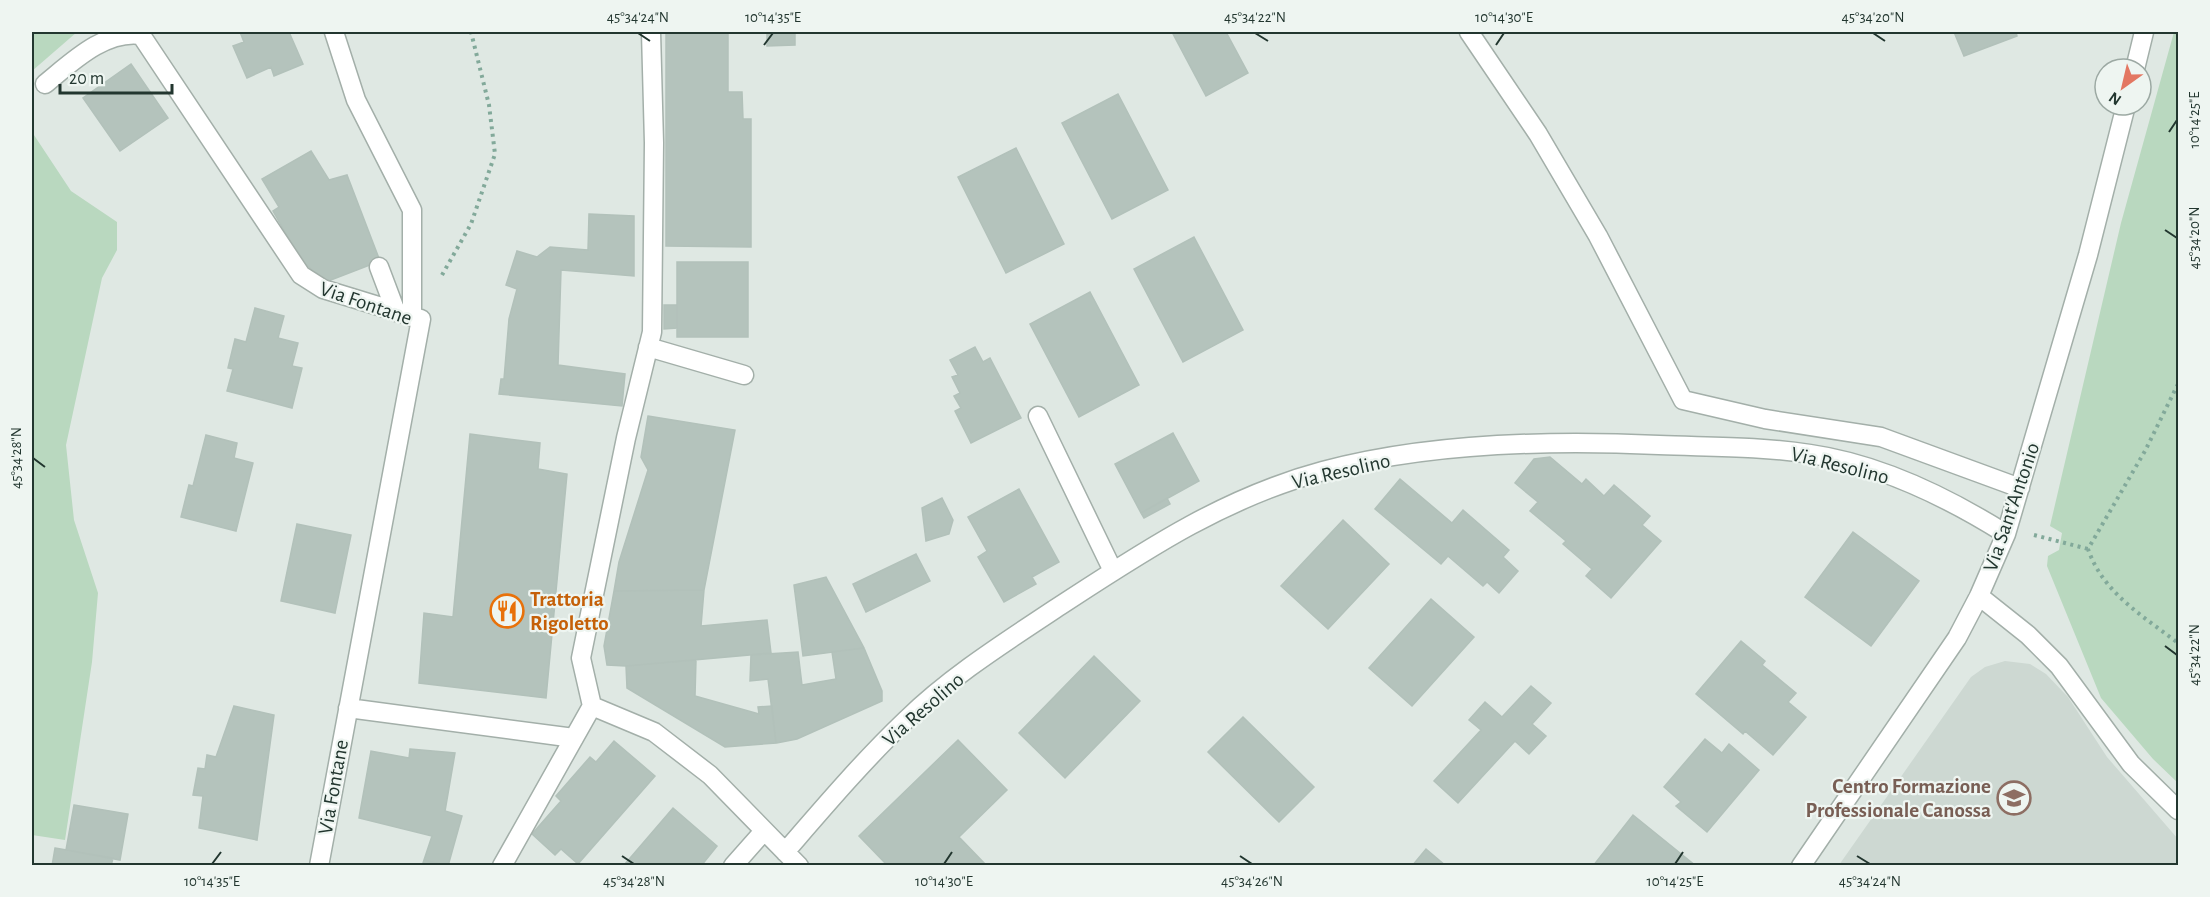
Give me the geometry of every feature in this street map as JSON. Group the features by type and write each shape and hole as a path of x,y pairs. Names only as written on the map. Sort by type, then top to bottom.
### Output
{"street":[{"path":"334,32 356,100 412,210 410,316"},
{"path":"502,866 592,706 581,658 652,332 654,143 651,32"},
{"path":"1469,32 1538,134 1598,236 1683,400 1765,420 1881,437 2020,488"},
{"path":"2138,57 2144,32"},
{"name":"Via Fontane","path":"45,84 95,45 124,36 141,34 301,275 323,288 410,316 348,708 319,866"},
{"name":"Via Sant'Antonio","path":"1801,866 1957,638 1979,596 2007,531 2088,255 2123,117"},
{"path":"380,267 410,316"},
{"path":"648,347 744,375"},
{"path":"1038,416 1113,571"},
{"name":"Via Resolino","path":"785,852 905,720 935,694 997,648 1165,537 1205,516 1319,472 1354,463 1414,454 1567,443 1733,448 1812,454 1846,462 1913,485 2007,531"},
{"path":"1979,596 2028,635 2059,666 2131,764 2178,810"},
{"path":"592,706 654,732 710,776 799,866"},
{"path":"348,708 574,738"},
{"path":"734,866 764,831"}],"path":[{"path":"410,316 436,285 471,224 495,154 489,105 471,32"},
{"path":"2178,384 2145,451 2088,549 2095,569 2113,592 2178,643"},
{"path":"2007,531 2088,549"}],"shaded area":[{"name":"Centro Formazione Professionale Canossa","path":"2005,661 2030,664 2046,674 2068,697 2107,757 2178,839 2178,865 1839,865 1971,677 1985,667"}],"green space":[{"path":"32,32 77,32 32,71"},
{"path":"2174,32 2178,32 2178,783 2153,759 2101,698 2047,566 2048,556 2059,550 2062,533 2050,526 2121,223 2150,117 2153,117 2153,108"},
{"path":"32,132 71,191 117,222 117,250 102,278 66,445 74,520 98,593 92,662 65,840 32,835"}],"building":[{"path":"240,32 289,32 303,64 274,76 271,67 247,78 233,46 244,42"},
{"path":"666,32 728,32 728,92 742,92 743,119 751,119 751,247 666,246"},
{"path":"767,32 795,32 795,45 767,46"},
{"path":"1172,32 1226,32 1248,73 1206,96"},
{"path":"1954,32 2016,32 2017,36 1964,56"},
{"path":"131,64 168,118 120,151 83,98"},
{"path":"1118,94 1168,190 1112,219 1062,123"},
{"path":"1016,148 1064,244 1006,273 958,177"},
{"path":"311,151 329,180 347,175 380,261 326,282 301,260 273,211 279,207 262,179"},
{"path":"589,214 634,216 634,276 561,270 558,365 625,374 622,406 499,394 501,379 504,379 509,319 517,289 506,285 517,251 537,257 550,247 588,250"},
{"path":"1194,237 1243,330 1183,362 1134,269"},
{"path":"677,262 748,262 748,337 677,337"},
{"path":"1090,292 1139,385 1079,417 1030,324"},
{"path":"664,305 677,305 677,328 664,329"},
{"path":"255,308 284,316 278,338 298,343 292,366 302,368 292,408 227,391 233,369 228,368 235,339 246,342"},
{"path":"975,347 983,362 990,358 1021,418 971,443 955,411 961,408 954,396 960,393 952,377 958,375 950,360"},
{"path":"648,416 735,430 704,590 614,591 619,562 648,470 641,457"},
{"path":"1173,433 1199,481 1141,513 1115,464"},
{"path":"470,434 540,443 538,469 567,474 546,698 419,683 424,613 453,617"},
{"path":"206,435 237,443 234,458 253,463 236,531 181,517 189,485 193,486"},
{"path":"1550,457 1582,484 1586,479 1604,496 1614,485 1650,516 1642,525 1661,541 1611,598 1586,576 1592,569 1563,544 1566,541 1530,511 1538,502 1515,483 1534,459"},
{"path":"1400,479 1452,523 1463,510 1509,550 1503,557 1518,571 1499,593 1487,582 1483,586 1448,556 1441,564 1375,509"},
{"path":"1019,489 1059,562 1032,577 1036,584 1004,602 978,557 987,551 968,517"},
{"path":"942,498 953,520 949,534 926,541 922,508"},
{"path":"1167,498 1170,504 1144,518 1141,513"},
{"path":"1343,520 1389,564 1328,629 1281,586"},
{"path":"297,524 351,535 335,613 281,601"},
{"path":"1853,532 1919,581 1871,646 1805,597"},
{"path":"916,554 930,581 866,612 853,584"},
{"path":"826,577 864,648 803,656 794,585"},
{"path":"704,590 701,626 767,620 771,653 626,666 607,665 604,646 614,591"},
{"path":"1431,599 1474,637 1412,706 1369,668"},
{"path":"1741,641 1765,661 1762,665 1796,693 1788,702 1806,717 1773,755 1745,731 1743,734 1696,694"},
{"path":"864,648 882,691 882,701 797,739 776,743 768,679 750,681 751,655 798,652 802,685 836,679 832,652"},
{"path":"1094,656 1140,701 1065,778 1019,733"},
{"path":"696,660 695,696 759,714 758,707 772,706 776,743 725,747 627,688 626,666"},
{"path":"1531,686 1551,703 1532,724 1546,736 1529,754 1515,741 1458,803 1434,781 1481,730 1469,720 1485,702 1502,717"},
{"path":"234,706 274,715 257,840 199,828 203,796 193,795 198,768 205,769 207,755 216,757"},
{"path":"1243,717 1314,787 1279,822 1208,752"},
{"path":"1705,739 1722,753 1729,744 1759,770 1707,832 1676,806 1681,802 1664,787"},
{"path":"958,740 1007,790 959,837 987,866 888,866 859,836"},
{"path":"614,741 655,776 578,864 561,849 555,855 532,834 561,801 556,796 590,757 596,762"},
{"path":"410,749 455,753 445,811 462,816 448,866 424,860 432,836 359,818 371,751 409,758"},
{"path":"74,805 128,814 120,860 66,850"},
{"path":"673,808 717,846 701,866 627,866 625,864"},
{"path":"1633,815 1696,866 1593,866"},
{"path":"55,848 113,858 111,866 52,866"},
{"path":"1426,849 1446,866 1412,866"},
{"path":"424,860 442,866 422,866"}],"place":[{"name":"Trattoria Rigoletto","path":"507,611"},
{"name":"Centro Formazione Professionale Canossa","path":"2014,798"}]}
